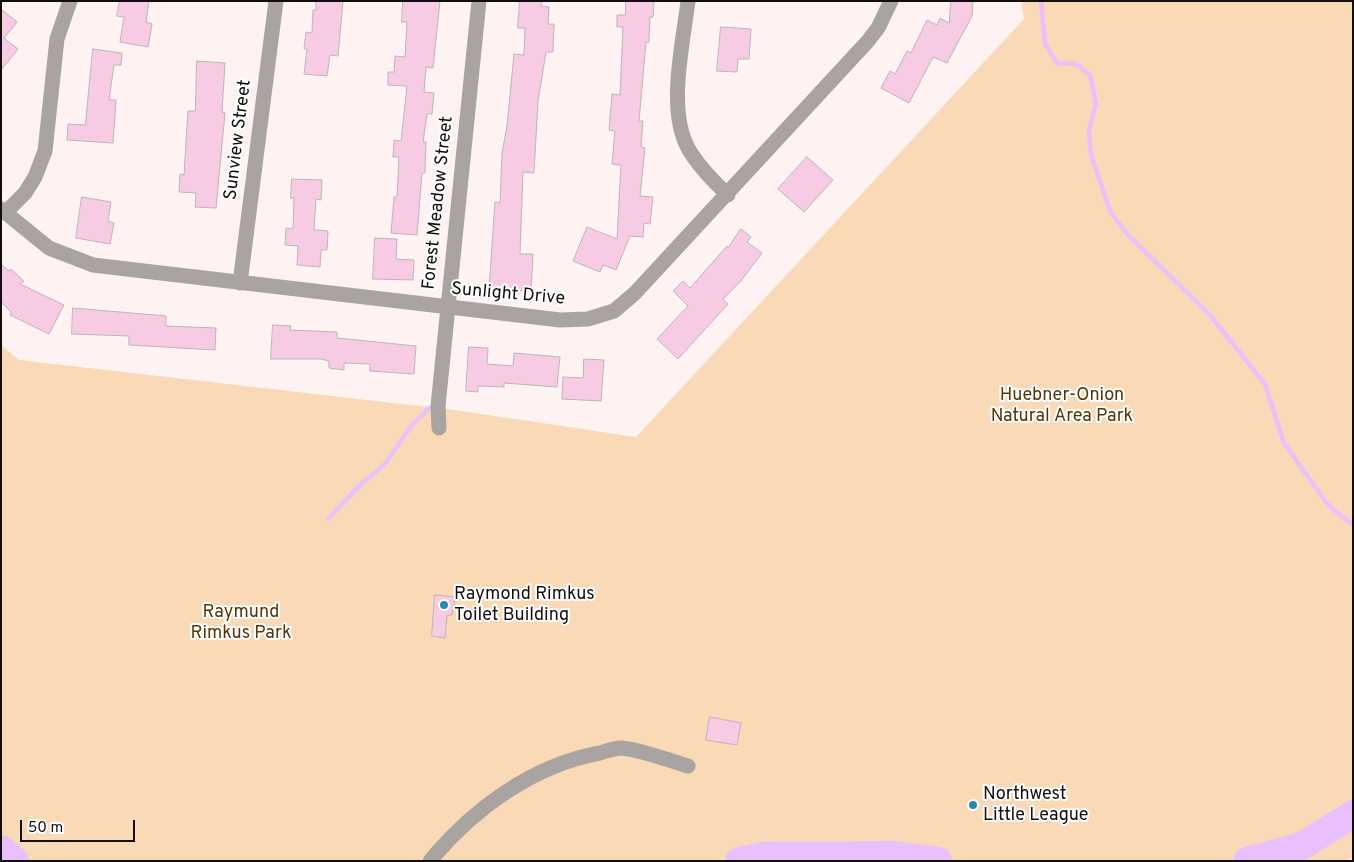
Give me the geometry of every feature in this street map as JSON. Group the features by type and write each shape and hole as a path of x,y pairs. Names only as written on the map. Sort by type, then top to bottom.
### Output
{"street":[{"path":"3,211 25,193 35,177 45,151 57,39 70,1"},
{"name":"Sunview Street","path":"240,284 276,1"},
{"name":"Forest Meadow Street","path":"438,428 447,308 478,1"},
{"path":"688,1 678,97 681,128 688,148 707,174 728,195"},
{"name":"Sunlight Drive","path":"3,211 49,248 78,261 108,268 447,308 560,320 588,319 614,311 635,293 728,195 868,41 878,28 890,1"},
{"path":"430,861 449,838 482,810 540,772 575,757 622,748 688,766"}],"green space":[{"path":"1021,1 1353,1 1353,856 1348,861 1,861 1,345 19,360 454,410 636,437 1024,19"}],"building":[{"path":"120,1 149,1 146,22 152,24 148,47 120,42 124,17 117,16"},
{"path":"316,1 343,1 338,56 330,55 327,76 304,74 307,49 304,49 306,32 312,33 313,10 316,10"},
{"path":"403,1 440,1 433,68 426,67 424,92 434,93 432,114 427,114 423,142 426,142 425,173 422,173 417,235 391,233 394,197 397,197 399,157 393,157 394,140 401,141 407,86 388,85 388,72 394,72 395,56 405,57 407,22 402,22"},
{"path":"520,1 542,1 541,6 549,7 548,24 554,24 553,52 546,52 538,101 534,173 523,172 520,254 533,254 531,291 489,289 495,202 500,203 502,153 507,126 514,54 524,55 525,28 518,28"},
{"path":"626,1 654,1 653,17 650,17 649,42 646,42 639,121 643,121 641,147 645,148 640,196 653,197 650,224 644,223 643,237 630,236 616,270 603,265 600,272 573,261 587,227 617,239 621,165 612,164 615,131 609,130 612,94 620,95 623,27 617,27 617,15 625,15"},
{"path":"951,1 973,1 972,16 947,63 933,57 909,103 881,88 890,71 895,74 907,51 911,53 927,20 937,25 940,18 949,23"},
{"path":"1,9 17,22 4,38 18,49 1,70"},
{"path":"721,27 751,29 749,59 738,59 737,72 717,71"},
{"path":"93,49 122,53 121,65 114,65 109,100 116,100 113,143 67,140 68,124 85,125"},
{"path":"197,61 225,63 222,112 225,113 216,208 195,207 196,193 179,192 180,174 184,175 188,111 195,111"},
{"path":"807,157 833,180 804,212 778,189"},
{"path":"292,179 322,180 321,200 316,199 314,230 328,231 327,250 321,250 320,267 297,265 298,246 285,245 286,228 293,229 294,198 291,198"},
{"path":"82,197 111,202 108,221 114,223 110,244 76,238"},
{"path":"741,229 751,237 747,242 762,253 740,282 723,299 728,304 678,359 657,339 688,306 673,291 683,281 690,288 728,247"},
{"path":"375,238 397,239 396,259 414,260 413,280 373,279"},
{"path":"1,264 9,271 11,269 24,281 20,284 64,305 49,334 10,315 11,312 1,302"},
{"path":"73,308 166,316 166,326 216,328 215,350 129,345 129,336 72,334"},
{"path":"273,325 291,326 290,330 337,332 337,338 416,346 414,374 370,371 370,364 344,363 344,370 329,368 329,361 321,359 271,359"},
{"path":"469,347 488,348 487,364 513,366 514,353 560,357 557,387 504,383 504,387 478,386 478,392 466,391"},
{"path":"584,359 604,360 601,401 562,399 563,377 583,378"},
{"path":"435,595 455,597 452,615 447,615 445,638 432,636"},
{"path":"710,717 741,723 737,745 706,740"}],"waterway":[{"path":"1041,1 1045,44 1057,63 1076,64 1090,75 1096,103 1089,131 1091,155 1110,211 1127,234 1210,315 1265,384 1284,443 1328,505 1353,525"},
{"path":"328,519 360,485 384,465 412,425 429,408"},
{"path":"1247,861 1302,846 1353,814"},
{"path":"1,849 15,861"},
{"path":"739,861 760,856 893,855 938,861"}],"place":[{"name":"Raymond Rimkus Toilet Building","path":"444,605"},
{"name":"Northwest Little League","path":"973,805"}],"park label":[{"name":"Huebner-Onion Natural Area Park","path":"1062,406"},
{"name":"Raymund Rimkus Park","path":"241,623"}]}
